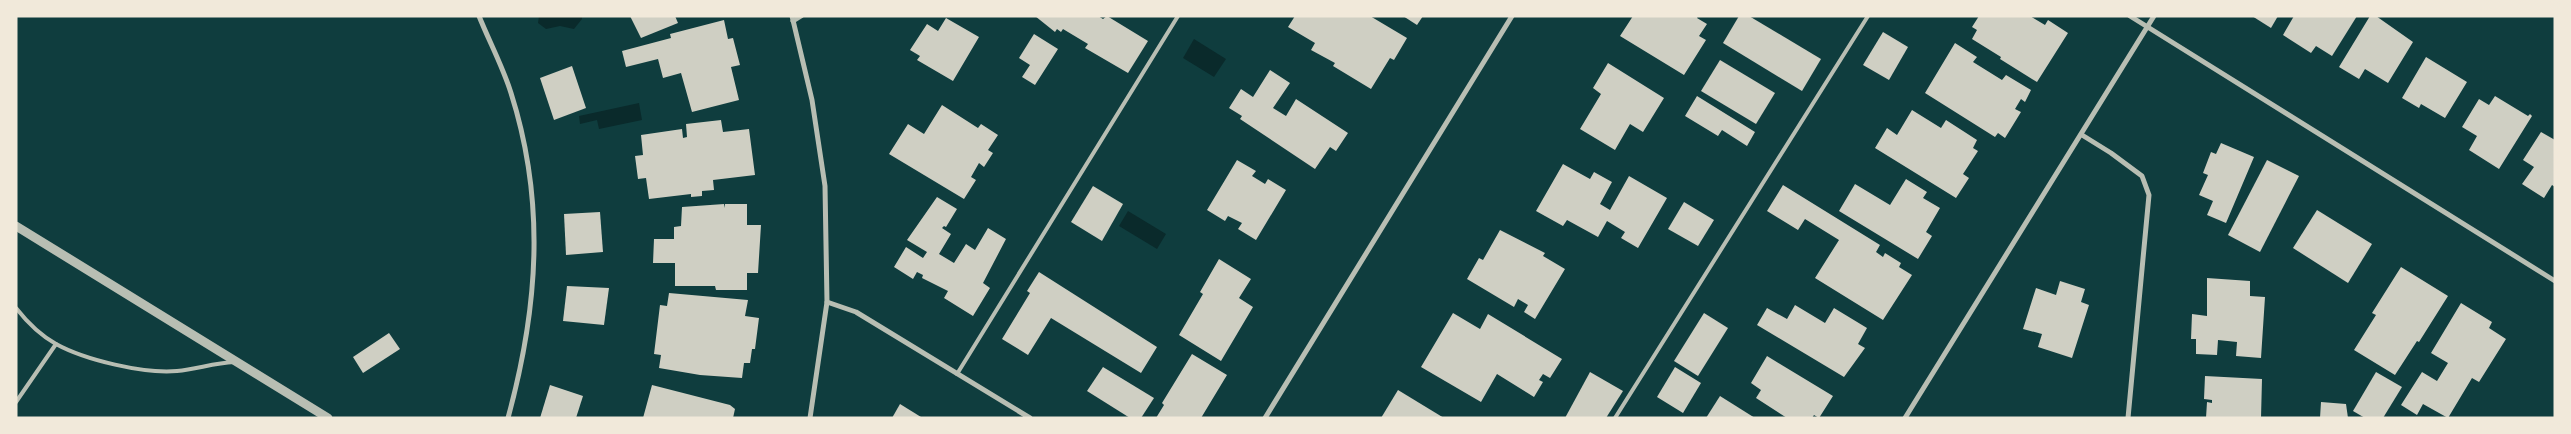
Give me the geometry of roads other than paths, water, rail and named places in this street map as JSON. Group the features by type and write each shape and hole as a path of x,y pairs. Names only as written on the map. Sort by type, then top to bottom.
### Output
{"street":[{"path":"479,16 513,100 525,142 535,216 533,295 525,351 508,418"},
{"path":"801,16 793,18 812,100 825,186 827,302 810,418"},
{"path":"1265,418 1512,16"},
{"path":"2130,16 2555,281"},
{"path":"1905,418 2154,16"},
{"path":"2082,135 2142,176 2149,195 2128,418"},
{"path":"16,226 328,418"},
{"path":"827,302 856,312 1030,418"}],"lane":[{"path":"957,374 1178,16"},
{"path":"1615,418 1868,16"},
{"path":"16,308 27,322 56,344 94,359 144,369 177,371 212,363 236,362"},
{"path":"16,402 56,344"}],"water":[{"path":"539,16 582,16 582,19 574,29 560,26 546,29 538,23"},
{"path":"1194,39 1226,59 1214,77 1183,58"},
{"path":"639,103 642,120 599,129 597,120 580,124 579,116"},
{"path":"1128,211 1166,234 1157,249 1119,226"}]}
